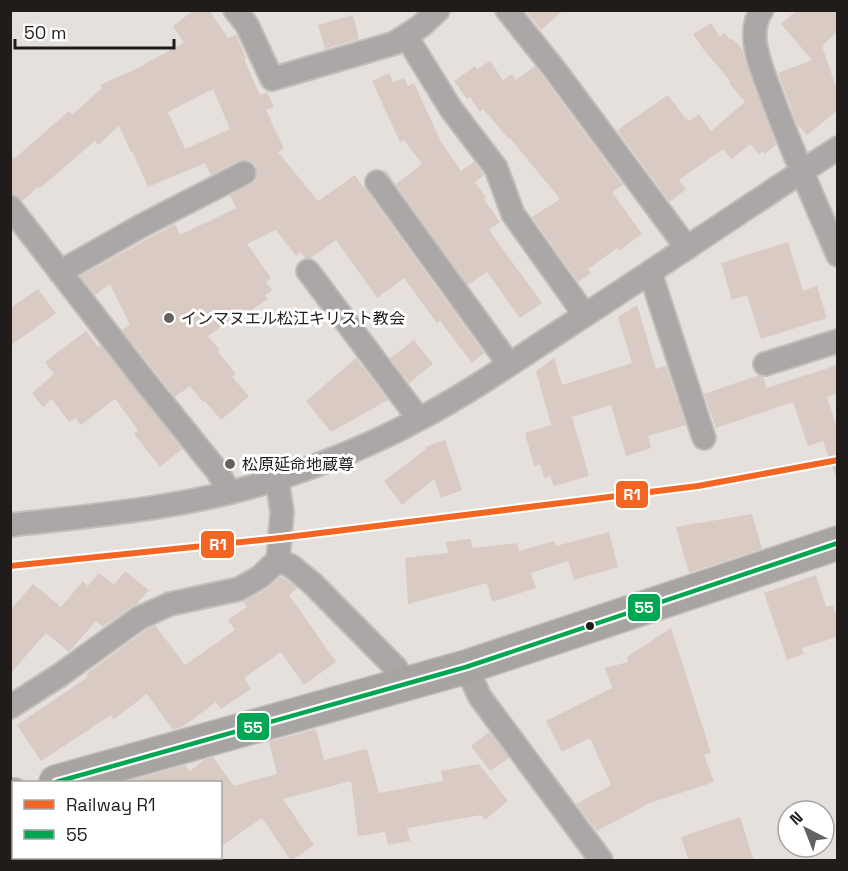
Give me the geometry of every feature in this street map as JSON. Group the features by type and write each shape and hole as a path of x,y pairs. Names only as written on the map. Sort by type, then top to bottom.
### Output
{"highway":[{"path":"63,781 465,667 837,543"}],"street":[{"path":"235,10 247,25 272,80 394,43 421,26 438,10"},
{"path":"507,10 555,70 687,248"},
{"path":"762,10 756,22 755,43 766,81 782,126 837,255"},
{"path":"406,36 451,108 496,168 513,214 585,315"},
{"path":"10,525 152,509 277,479 338,457 452,401 837,148"},
{"path":"60,272 141,225 244,173"},
{"path":"377,182 509,364"},
{"path":"10,207 218,472 229,492"},
{"path":"308,271 419,419"},
{"path":"650,272 704,438"},
{"path":"765,364 837,340"},
{"path":"10,707 60,675 139,618 170,604 239,589 260,577 278,560 282,512 277,479"},
{"path":"278,560 291,566 312,583 396,668 405,684"},
{"path":"465,667 480,697 601,861"}],"building":[{"path":"194,10 209,10 228,38 236,35 260,95 267,92 274,107 266,110 284,149 278,152 318,201 355,175 484,353 472,363 440,321 437,323 404,278 377,298 336,240 311,258 305,258 301,252 296,256 276,230 247,244 271,278 266,282 272,290 265,295 268,299 247,313 245,309 208,336 236,374 232,377 249,396 221,420 190,386 175,397 122,330 130,325 110,284 95,295 80,276 175,224 180,235 236,208 230,195 255,181 256,166 251,161 238,161 211,175 205,163 148,187 119,126 98,145 95,141 22,201 16,195 10,194 10,158 15,158 69,111 72,115 102,88 100,85 145,65 184,43 173,26","holes":["213,89 230,129 185,149 168,112"]},
{"path":"525,10 564,10 541,30"},
{"path":"797,10 837,10 837,32 822,46 837,90 837,111 807,135 798,127 778,73 812,60 781,24"},
{"path":"353,15 359,39 325,49 318,25"},
{"path":"711,23 720,37 724,33 742,49 776,145 765,154 762,151 759,154 750,144 732,159 723,149 679,180 686,189 670,202 617,130 668,95 686,119 689,121 699,114 711,131 745,102 693,34"},
{"path":"490,61 503,80 512,74 516,80 535,66 623,185 612,192 642,234 619,251 617,248 588,269 591,273 578,282 532,217 560,199 510,138 483,109 480,112 470,97 467,99 454,81 475,66 477,69"},
{"path":"389,73 393,82 404,78 408,86 414,83 441,142 461,171 474,162 484,175 475,182 500,222 489,230 542,303 520,318 487,272 468,285 384,171 386,170 396,184 422,164 404,140 400,142 372,81"},
{"path":"788,242 803,291 817,286 827,318 761,339 747,295 732,300 721,263"},
{"path":"38,289 56,313 10,346 10,308"},
{"path":"637,305 656,369 666,366 686,425 648,436 651,448 626,456 611,405 572,417 589,476 554,486 550,476 544,478 540,464 534,466 525,433 551,425 536,371 554,358 562,385 632,363 618,317"},
{"path":"86,331 98,347 100,345 182,449 160,467 134,434 138,430 115,399 81,425 75,418 69,422 52,399 43,407 32,393 54,374 45,362"},
{"path":"414,340 433,364 409,383 390,358"},
{"path":"356,358 388,400 331,432 306,401"},
{"path":"837,365 837,393 827,397 837,428 837,475 835,475 823,441 808,446 793,402 716,428 704,394 759,375 763,377 767,388"},
{"path":"445,440 462,490 441,498 434,479 402,505 384,481 426,449 425,447"},
{"path":"752,514 762,549 689,573 676,527"},
{"path":"609,532 618,567 574,580 568,561 531,573 536,588 492,602 487,583 408,604 405,558 448,553 446,542 470,539 473,548 517,543 519,551 554,541 556,546"},
{"path":"125,571 149,590 139,603 103,627 96,621 69,652 46,633 10,674 10,610 33,584 61,607 83,581 88,586 99,573 114,585"},
{"path":"816,575 826,607 833,605 837,619 837,637 802,648 804,654 787,660 764,593"},
{"path":"281,576 297,588 289,595 336,662 304,685 281,652 244,678 251,689 221,709 216,702 182,727 173,730 147,694 114,719 111,715 41,761 17,725 88,677 86,674 155,625 185,665 235,630 228,620 247,607 243,602 267,589"},
{"path":"671,628 711,753 704,755 714,782 650,803 597,831 576,804 611,785 590,738 562,752 546,721 612,688 605,668 628,662 627,657"},
{"path":"316,729 324,760 367,749 379,793 443,781 441,771 479,764 508,801 485,820 481,815 407,828 410,841 388,845 385,832 358,836 351,781 283,799 314,845 291,861 262,818 222,846 222,781 131,780 185,765 190,771 204,760 213,757 234,786 277,774 269,742"},
{"path":"489,732 509,758 490,771 471,746"},
{"path":"740,817 754,861 689,861 681,837"}],"rail line":[{"name":"R1","path":"10,566 280,538 698,486 838,460"}],"transit line":[{"name":"55","path":"60,781 466,667 838,543"}],"place":[{"name":"インマヌエル松江キリスト教会","path":"169,318"},
{"name":"松原延命地蔵尊","path":"230,464"}]}
